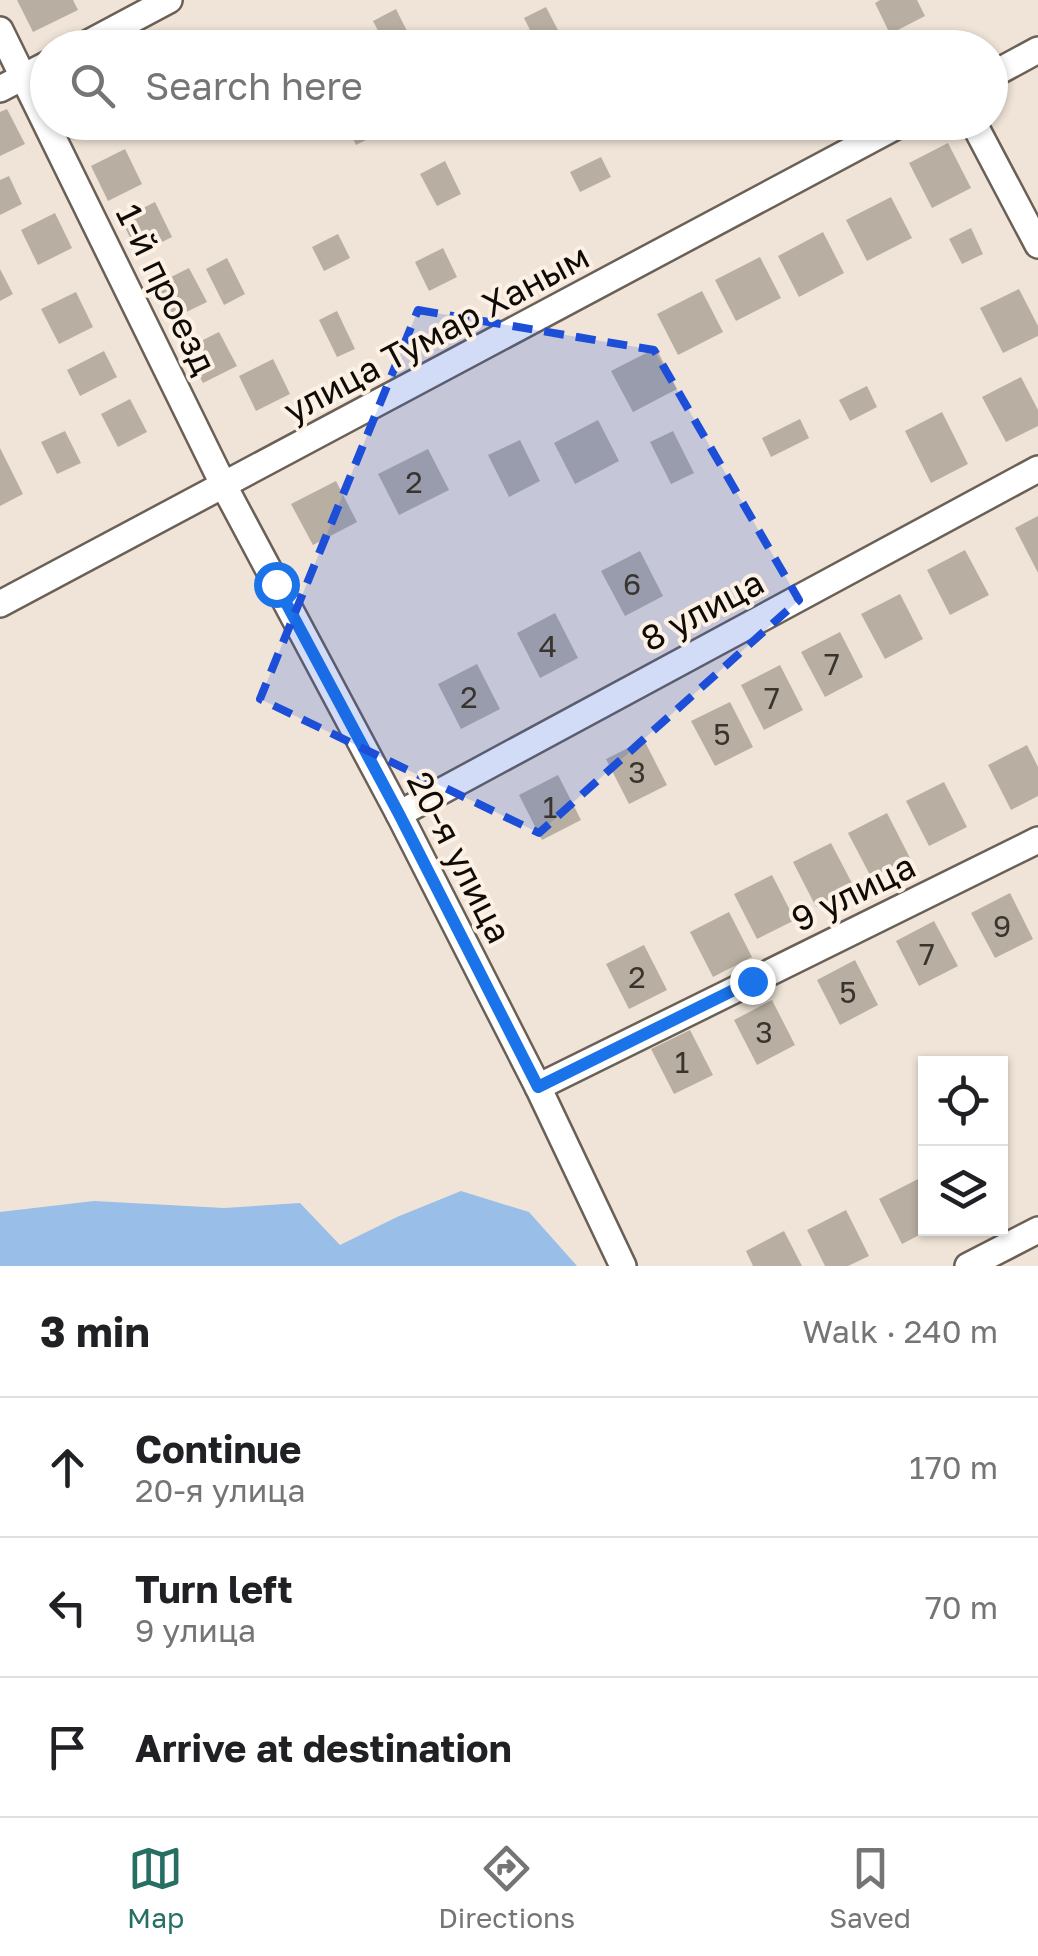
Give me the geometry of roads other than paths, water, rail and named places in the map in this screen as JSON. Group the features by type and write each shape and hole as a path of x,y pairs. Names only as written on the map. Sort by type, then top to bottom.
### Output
{"street":[{"path":"113,30 169,0"},
{"name":"1-й проезд","path":"0,30 30,63"},
{"path":"1008,66 1038,50"},
{"path":"0,89 30,73"},
{"name":"1-й проезд","path":"68,140 224,486"},
{"name":"улица Тумар Ханым","path":"0,604 870,140"},
{"path":"983,140 1038,245"},
{"name":"8 улица","path":"399,814 1038,469"},
{"name":"20-я улица","path":"224,486 399,814 538,1087 623,1266"},
{"name":"9 улица","path":"538,1087 1038,840"},
{"path":"968,1266 1038,1230"}],"water":[{"path":"461,1191 529,1212 577,1266 0,1266 0,1212 94,1201 224,1208 300,1203 340,1245"}]}
